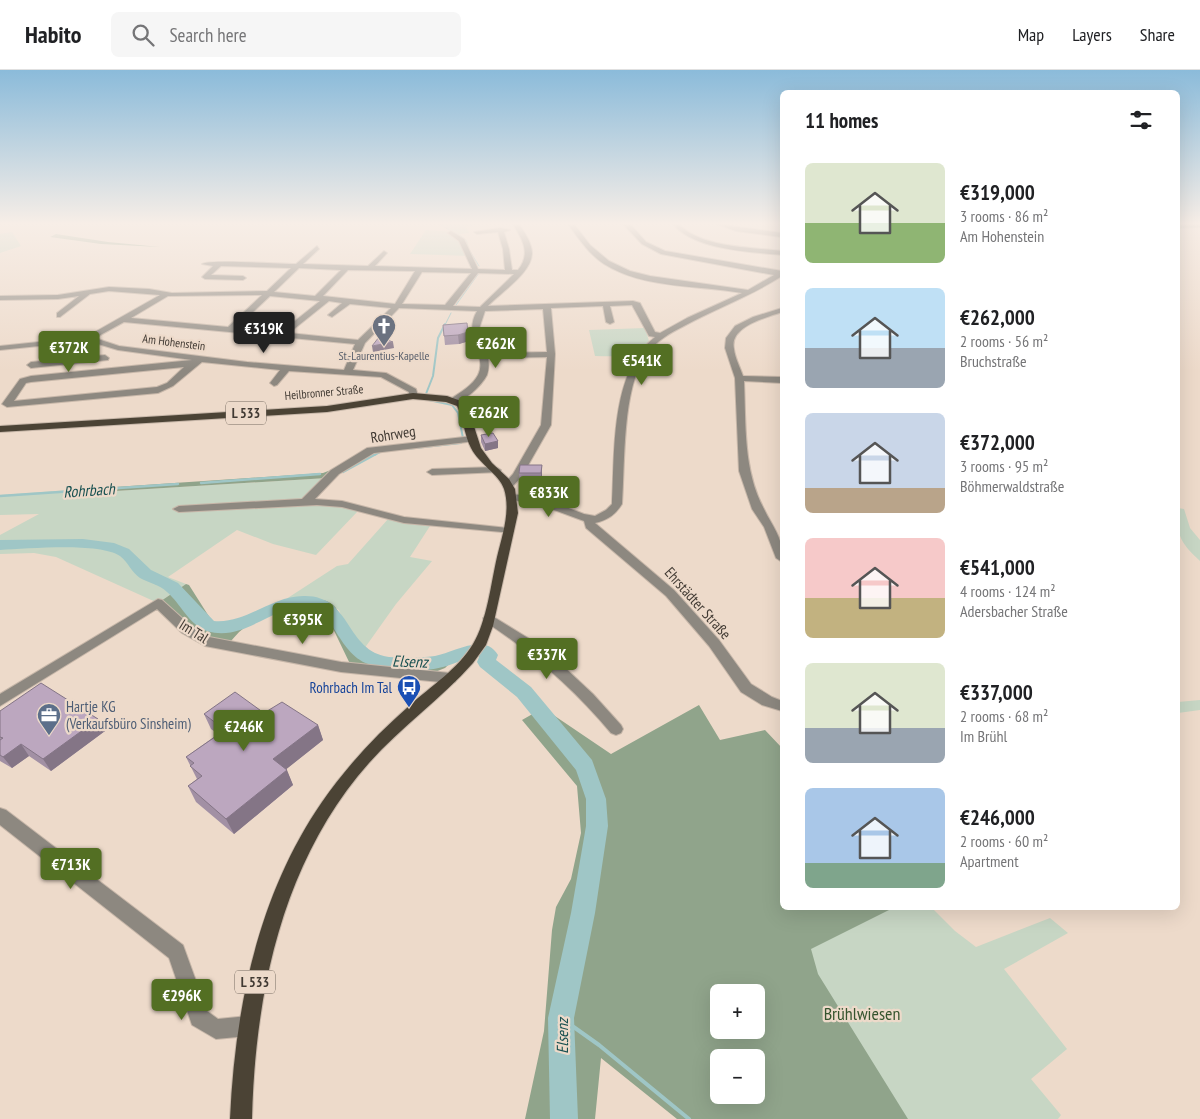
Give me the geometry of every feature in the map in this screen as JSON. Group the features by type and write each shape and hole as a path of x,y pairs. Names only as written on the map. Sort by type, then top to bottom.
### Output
{"main road":[{"name":"Heilbronner Straße","path":"0,429 333,408 421,397 455,400"},
{"name":"L 533","path":"242,1119 241,1085 253,994 263,953 282,892 300,852 318,821 355,770 388,733 467,662 484,634 489,618 508,531 512,497 509,484 478,452 463,408 455,400"}],"street":[{"path":"210,273 205,277 243,278"},
{"path":"230,329 288,273"},
{"path":"317,298 341,273"},
{"path":"390,278 394,273"},
{"path":"348,371 359,342 397,306 417,273"},
{"path":"447,308 474,273"},
{"path":"455,400 482,378 484,372 484,356 475,327 481,309 517,273"},
{"path":"629,273 648,278 715,285 748,292"},
{"path":"512,497 549,504 589,520 601,518 610,513 617,504 628,390 637,362 653,338 664,336 771,282 780,275"},
{"path":"771,282 780,283"},
{"path":"0,298 58,297 89,291 118,289 166,294 266,293 348,302 447,308 481,309 606,304 637,305 653,338"},
{"path":"60,315 89,291"},
{"path":"0,348 88,339 166,294"},
{"path":"283,334 327,299"},
{"path":"332,315 348,302"},
{"path":"606,304 610,322"},
{"path":"509,484 517,476 546,425 551,354 546,307"},
{"path":"780,311 756,318 738,328 730,338 729,348 739,378 744,471 758,509 770,527 780,553"},
{"path":"122,319 359,342"},
{"name":"Am Hohenstein","path":"88,339 118,348 247,365 348,371 383,376 409,388 421,397"},
{"path":"85,374 118,348"},
{"path":"484,356 551,354"},
{"path":"30,365 105,358"},
{"path":"190,364 23,381 7,404 158,390 166,388 190,364 202,358"},
{"path":"274,383 287,367"},
{"path":"739,378 780,380"},
{"name":"Rohrweg","path":"305,503 336,472 371,450 473,439"},
{"path":"432,472 496,470"},
{"path":"179,509 305,503 342,504 404,520 508,531"},
{"name":"Ehrstädter Straße","path":"589,520 590,526 634,561 695,620 746,688 767,701 780,705"},
{"path":"770,527 780,526"},
{"name":"Im Tal","path":"0,701 158,603 187,630 205,641 341,666 450,678"},
{"path":"489,618 508,629 578,688 594,702 616,729"},
{"path":"0,815 176,952 199,1018 216,1029 248,1026"}],"green space":[{"path":"645,328 649,341 638,351 625,356 595,356 589,330"},
{"path":"336,468 327,478 67,494 70,490 323,473"},
{"path":"327,478 307,504 339,506 358,511 316,555 273,544 237,530 168,577 186,584 158,603 56,557 34,553 0,554 0,535 39,514 0,515 0,495 70,490 67,494"},
{"path":"1180,508 1184,509 1190,528 1200,540 1200,561 1188,548 1181,538"},
{"path":"389,518 430,526 410,557 432,561 396,604 364,649 345,625 339,610 323,600 300,598 280,603 337,566 348,564"},
{"path":"186,584 189,585 215,626 234,625 288,601 299,598 311,598 332,604 354,638 365,648 378,655 408,662 424,662 456,657 445,668 435,672 351,666 325,612 319,605 280,610 260,618 241,630 227,646 205,641 158,603"},
{"path":"1200,700 1200,710 1180,713 1180,702"},
{"name":"Brühlwiesen","path":"699,705 720,740 765,730 780,746 780,910 889,910 811,949 818,974 908,1119 677,1119 601,1058 595,1119 525,1119 544,1031 552,930 556,907 571,879 581,833 577,786 522,720 543,708 611,754"},
{"name":"Brühlwiesen","path":"596,891 780,908 780,910 934,910 955,931 976,947 1050,918 1068,933 1004,969 1067,1049 1031,1079 1061,1115 1058,1119 699,1119"}],"building":[{"path":"467,323 468,332 444,336 443,325"},
{"path":"379,337 393,342 372,346"},
{"path":"493,433 498,441 485,444 481,435"},
{"path":"520,465 542,465 541,473 519,473"},
{"name":"Hartje KG (Verkaufsbüro Sinsheim)","path":"41,683 98,719 43,759 21,744 3,757 0,755 0,740 3,738 0,737 0,711"},
{"path":"235,692 264,713 282,702 318,725 273,759 287,770 226,819 188,786 202,776 190,766 194,763 186,757 225,730 204,714"}],"waterway":[{"name":"Rohrbach","path":"456,305 479,273"},
{"name":"Rohrbach","path":"445,325 451,313"},
{"name":"Rohrbach","path":"445,324 438,338 433,376 424,399 452,405 458,413 463,438"},
{"name":"Rohrbach","path":"406,449 461,443"},
{"name":"Rohrbach","path":"376,454 380,452"},
{"name":"Rohrbach","path":"343,472 376,454"},
{"name":"Rohrbach","path":"201,483 320,474"},
{"name":"Rohrbach","path":"0,496 178,484"},
{"name":"Elsenz","path":"0,545 83,544 114,548 127,554 145,574 166,583 177,591 197,615 206,624 211,626 224,628 236,626 281,606 305,601 319,603 328,609 353,646 362,654 381,662 422,664 443,661 469,651 486,652 489,655 486,662 524,692 585,766 596,799 597,826 583,913 561,1018 564,1119"},
{"path":"561,1018 599,1045 689,1119"}],"place":[{"name":"St.-Laurentius-Kapelle","path":"384,347"},
{"name":"Rohrbach Im Tal","path":"409,708"},
{"name":"Hartje KG (Verkaufsbüro Sinsheim)","path":"49,736"}]}
